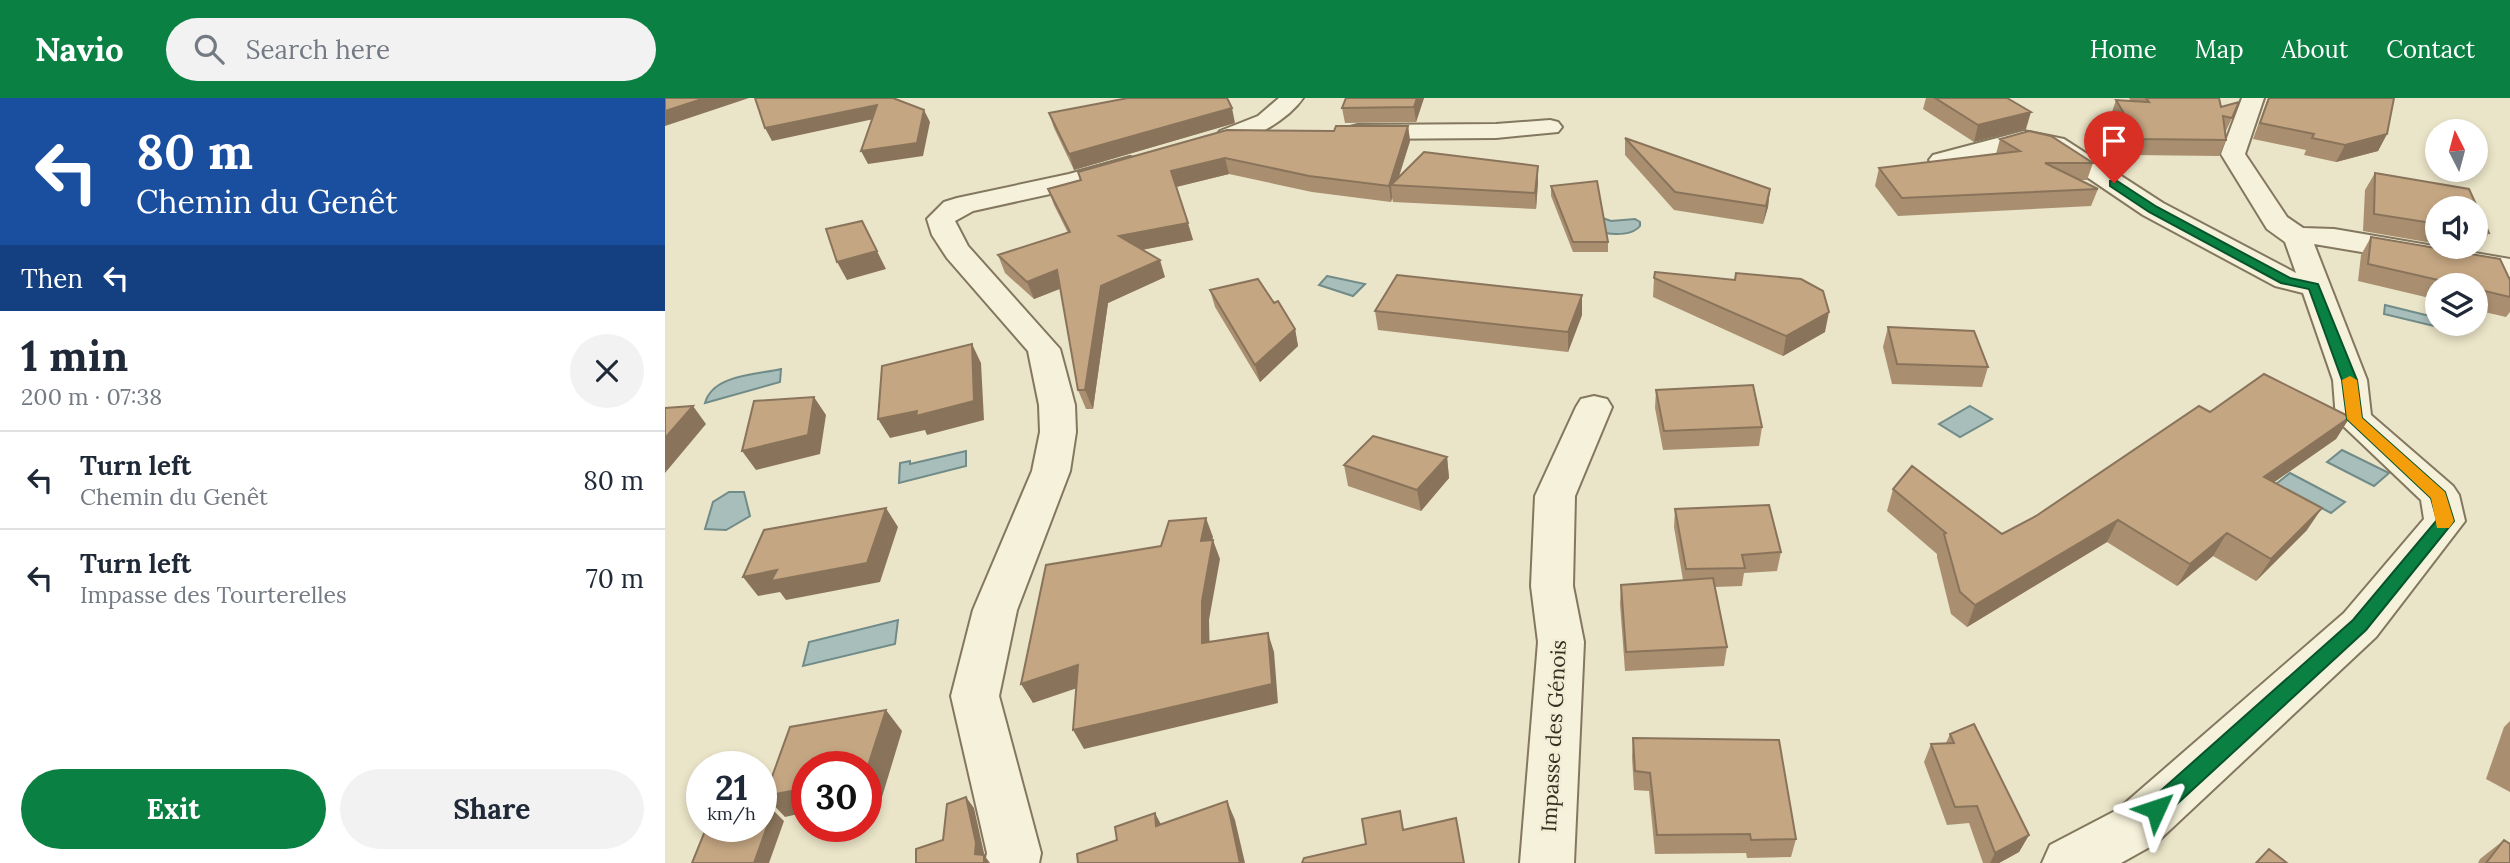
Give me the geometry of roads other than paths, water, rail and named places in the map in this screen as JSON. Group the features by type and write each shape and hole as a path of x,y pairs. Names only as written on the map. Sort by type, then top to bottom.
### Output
{"street":[{"path":"1193,146 1266,121 1292,98"},
{"path":"2069,863 2136,827 2360,625 2445,521 2439,495 2354,419 2350,380 2298,238 2277,223 2233,154 2236,141 2251,113 2253,98"},
{"path":"1331,132 1496,131 1549,127"},
{"path":"1228,136 1293,133"},
{"path":"1942,160 2024,138 2055,144 2153,209 2286,281 2314,286"},
{"path":"1012,863 1014,853 975,696 995,610 1051,471 1058,432 1057,405 1044,349 957,252 946,235 941,219 954,208 966,204 1073,181 1159,157"},
{"path":"2298,238 2312,235 2334,237 2510,268"},
{"name":"Impasse des Génois","path":"1548,863 1561,642 1552,586 1555,496 1594,407"}],"water":[{"path":"1597,216 1611,221 1635,219 1640,222 1640,226 1629,233 1605,233"},
{"path":"1327,276 1365,284 1353,296 1319,285"},
{"path":"2385,305 2425,315 2425,324 2384,314"},
{"path":"781,369 780,382 705,403 710,393 726,381"},
{"path":"1970,406 1992,419 1960,437 1939,424"},
{"path":"2342,450 2389,473 2374,486 2327,462"},
{"path":"966,451 966,466 899,483 900,463 910,461 910,464"},
{"path":"2290,473 2345,502 2331,513 2276,484"},
{"path":"729,492 744,492 750,516 726,530 705,529 713,502"},
{"path":"898,620 895,644 803,666 809,642"}]}
